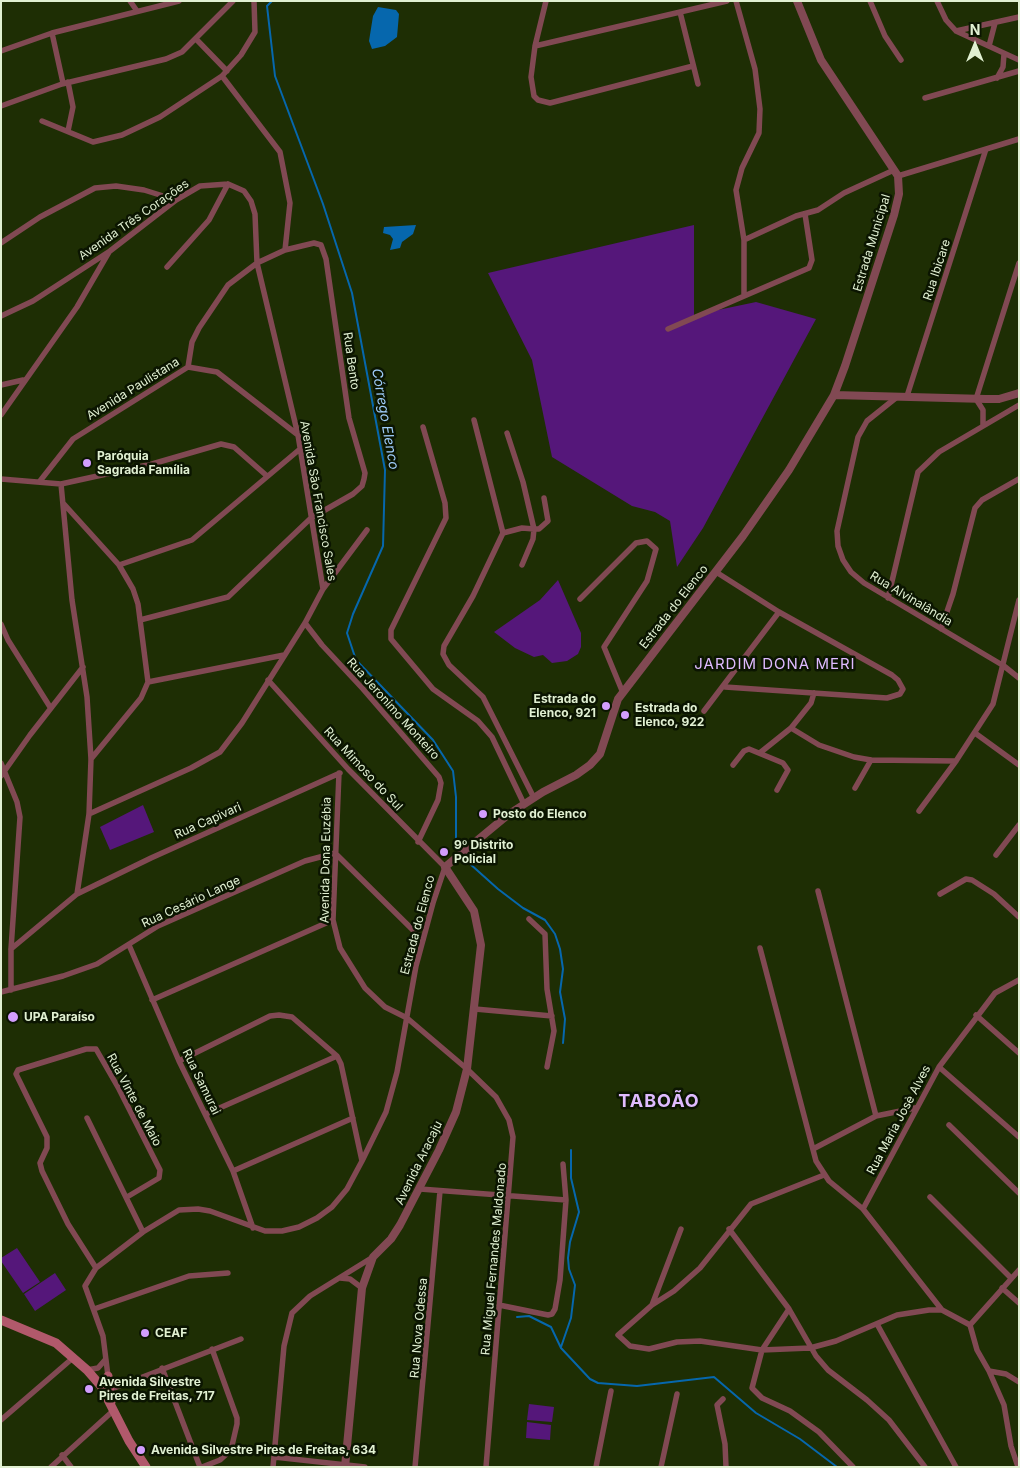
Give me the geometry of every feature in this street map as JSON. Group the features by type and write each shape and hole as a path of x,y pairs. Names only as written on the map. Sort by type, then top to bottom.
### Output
{"main road":[{"path":"1,1320 56,1343 87,1370 105,1389 129,1440 146,1467"},
{"path":"105,1389 108,1376"}],"street":[{"path":"130,1 137,11"},
{"path":"1,51 52,32 179,1"},
{"path":"1,106 66,83 166,59 182,52 233,1"},
{"path":"42,121 93,142 122,134 160,117 225,73 249,45 255,32 254,1"},
{"path":"546,1 535,46 531,77 534,96 544,102 550,103 693,66"},
{"path":"535,46 727,1"},
{"path":"736,1 754,68 760,109 759,133 742,168 736,190 744,240 744,295"},
{"path":"797,1 821,60 896,173"},
{"path":"870,1 885,36 901,60"},
{"path":"937,1 946,20 956,31 1019,60"},
{"path":"680,12 698,84"},
{"path":"956,31 1019,17"},
{"path":"989,46 995,23"},
{"path":"52,32 73,107 68,131"},
{"path":"196,39 225,73 280,152 290,203 285,250"},
{"path":"997,78 1003,67 1004,54"},
{"path":"925,98 1019,71"},
{"path":"744,240 818,210 844,193 896,173 1019,139"},
{"name":"Rua Ibicare","path":"907,396 986,149"},
{"name":"Estrada Municipal","path":"834,395 894,215 899,194 896,173"},
{"path":"167,267 209,220 228,184 244,191 251,201 255,214 257,263"},
{"name":"Avenida Três Corações","path":"1,316 21,308 110,251 176,200 200,186 228,184"},
{"path":"1,243 40,217 95,188 126,187 144,190 176,200"},
{"path":"668,328 809,268 812,260 805,214"},
{"name":"Rua Bento","path":"188,367 192,342 198,328 228,285 257,263 285,250 317,243 323,251 349,418 365,473 362,486 353,494 311,518"},
{"path":"1,414 23,380 77,307 110,251"},
{"name":"Avenida São Francisco Sales","path":"89,814 211,758 229,740 305,623 323,589 298,435 257,263"},
{"path":"976,399 1019,263"},
{"name":"Avenida Paulistana","path":"40,481 73,439 188,367 217,372 298,435"},
{"path":"1,385 23,380"},
{"path":"834,395 998,399 1019,393"},
{"name":"Estrada do Elenco","path":"108,1376 103,1336 85,1286 96,1268 173,1212 188,1208 222,1214 265,1232 282,1231 299,1227 317,1218 332,1206 347,1189 386,1112 397,1072 423,940 445,868 509,814 590,766 600,754 623,693 716,572 784,477 834,395"},
{"name":"Rua Alvinalândia","path":"898,397 867,421 858,437 838,531 838,546 843,560 851,572 864,583 1004,666 1019,678"},
{"path":"976,399 983,410 983,425"},
{"path":"888,598 918,472 939,452 1019,405"},
{"path":"474,420 503,533 473,596 444,646 443,654 449,664 483,697 534,798"},
{"path":"423,427 446,503 446,518 391,630 392,639 433,689 478,721 492,737 524,804"},
{"path":"507,433 523,482 534,529 533,539 522,565"},
{"path":"1,479 61,484 152,464 221,444 234,447 267,476"},
{"path":"119,565 192,540 217,521 300,449"},
{"path":"941,629 953,594 976,508 982,500 1019,479"},
{"path":"61,484 72,600 83,667 92,759 89,814 77,894"},
{"path":"503,533 522,528 540,529 548,521 544,498"},
{"path":"62,502 119,565 133,589 140,620 148,682 141,698 92,759"},
{"path":"140,620 228,597 311,518"},
{"path":"323,589 367,530"},
{"path":"580,599 636,543 647,541 656,549 647,581 604,647 623,693"},
{"path":"716,572 779,612 892,675 903,686 902,691 887,698 724,687"},
{"path":"919,811 956,762 993,704 1019,600"},
{"path":"704,711 779,612"},
{"name":"Rua Jeronimo Monteiro","path":"305,623 442,784 440,795 418,842"},
{"path":"1,624 8,640 50,707"},
{"path":"148,682 284,655"},
{"path":"3,774 50,707 83,667"},
{"name":"Rua Mimoso do Sul","path":"268,680 348,769 445,868"},
{"path":"761,752 791,728 811,703 814,693"},
{"path":"791,728 819,745 838,753 871,760 956,762"},
{"path":"975,733 1019,765"},
{"path":"733,765 747,750 753,748 787,765 787,772 778,790"},
{"path":"856,788 871,760"},
{"path":"1,762 3,774 20,817 11,949 11,990"},
{"name":"Rua Capivari","path":"11,949 77,894 150,858 348,769"},
{"name":"Avenida Dona Euzébia","path":"339,773 333,920 340,948 365,988 391,1012 407,1018 467,1069"},
{"path":"996,855 1019,825"},
{"path":"335,853 423,940"},
{"name":"Rua Cesário Lange","path":"1,992 97,964 167,922 305,861 335,853"},
{"name":"Avenida Aracaju","path":"345,1466 362,1288 373,1257 391,1239 420,1189 456,1112 467,1069 481,960 479,930 474,911 445,868"},
{"path":"940,894 966,879 972,880 994,894 1019,917"},
{"path":"818,892 876,1116"},
{"path":"529,919 545,934 547,989 552,1016 553,1038 547,1067"},
{"path":"152,1000 333,920"},
{"name":"Rua Samurai","path":"129,945 180,1061 233,1171 253,1228"},
{"path":"760,948 813,1149 824,1175 862,1209 942,1310 970,1325 977,1350 989,1371 1004,1405 1011,1446 1018,1467"},
{"name":"Rua Maria Josè Alves","path":"862,1209 890,1162 915,1108 939,1067 976,1015 995,993 1019,980"},
{"path":"476,1009 552,1016"},
{"path":"180,1061 252,1024 279,1015 292,1018 305,1026 337,1056 345,1075 362,1161"},
{"path":"976,1015 1019,1053"},
{"name":"Rua Vinte de Maio","path":"96,1268 68,1224 42,1171 40,1163 47,1143 46,1133 16,1074 20,1069 86,1049 96,1049 119,1089 160,1170 159,1178 127,1197"},
{"path":"206,1114 337,1056"},
{"path":"939,1067 1019,1137"},
{"name":"Rua Miguel Fernandes Maldonado","path":"467,1069 496,1097 509,1120 514,1150 486,1467"},
{"path":"813,1149 876,1116 915,1108"},
{"path":"87,1118 143,1232"},
{"path":"233,1171 353,1118"},
{"path":"949,1126 1019,1193"},
{"path":"499,1305 545,1315 552,1314 560,1280 566,1200 563,1164"},
{"path":"824,1175 751,1204 729,1229 700,1268 674,1291 652,1305 618,1335 630,1346 649,1349 677,1342 700,1341 762,1350 810,1348 836,1341 877,1324 914,1312 942,1310"},
{"path":"420,1189 566,1200"},
{"name":"Rua Nova Odessa","path":"415,1467 440,1191"},
{"path":"930,1197 1011,1278"},
{"path":"652,1305 681,1229"},
{"path":"729,1229 789,1308 810,1348 828,1370 867,1400 889,1420 925,1467"},
{"path":"274,1467 284,1346 292,1314 299,1305 373,1257"},
{"path":"970,1325 1019,1270"},
{"path":"94,1309 189,1276 228,1273"},
{"path":"340,1278 350,1279 362,1288"},
{"path":"1002,1288 1019,1303"},
{"path":"789,1308 762,1350 752,1388 762,1398 790,1411 819,1432 853,1467"},
{"path":"877,1324 956,1467"},
{"path":"105,1389 241,1339"},
{"path":"162,1368 201,1467 226,1456 231,1450 237,1424 212,1349"},
{"path":"1,1420 74,1357"},
{"path":"87,1370 98,1368 105,1360"},
{"path":"989,1371 1006,1374 1019,1382"},
{"path":"596,1467 611,1390"},
{"path":"660,1467 677,1394"},
{"path":"723,1398 717,1405 725,1444 726,1467"},
{"path":"51,1467 113,1407"},
{"path":"62,1455 71,1467"},
{"path":"274,1457 365,1467"}],"shaded area":[{"path":"694,225 694,315 756,302 816,319 703,528 677,567 670,521 655,512 632,506 552,457 532,360 488,273"},
{"path":"558,580 581,633 581,647 578,654 567,661 552,663 543,655 534,657 515,648 494,632 540,600"},
{"path":"143,805 154,832 110,850 100,827"},
{"path":"17,1248 40,1282 23,1293 1,1261 1,1258"},
{"path":"55,1273 66,1290 35,1311 24,1294"},
{"path":"529,1404 554,1407 552,1422 527,1420"},
{"path":"527,1422 551,1425 550,1440 526,1438"}],"water":[{"path":"378,7 396,10 399,14 397,37 385,46 372,49 369,41 373,16"},
{"path":"416,225 413,234 402,242 400,248 390,250 393,239 390,235 383,233 384,227"}],"waterway":[{"name":"Córrego Elenco","path":"272,1 267,6 275,76 323,204 352,293 385,470 383,546 353,614 347,633 356,660 433,740 453,771 456,797 456,842"},
{"path":"469,863 523,908 545,920 555,934 560,949 563,969 560,992 565,1019 563,1043"},
{"path":"561,1347 571,1318 575,1285 569,1269 568,1258 570,1242 579,1212 571,1178 571,1150"},
{"path":"517,1317 529,1316 551,1327 561,1348 590,1379 598,1383 637,1386 714,1377 756,1413 800,1439 837,1467"}],"place":[{"name":"Paróquia Sagrada Família","path":"87,463"},
{"name":"Estrada do Elenco, 921","path":"606,706"},
{"name":"Estrada do Elenco, 922","path":"625,715"},
{"name":"Posto do Elenco","path":"483,814"},
{"name":"9º Distrito Policial","path":"444,852"},
{"name":"UPA Paraíso","path":"13,1017"},
{"name":"CEAF","path":"145,1333"},
{"name":"Avenida Silvestre Pires de Freitas, 717","path":"89,1389"},
{"name":"Avenida Silvestre Pires de Freitas, 634","path":"141,1450"}],"district":[{"name":"JARDIM DONA MERI","path":"775,664"},
{"name":"TABOÃO","path":"659,1102"}]}
